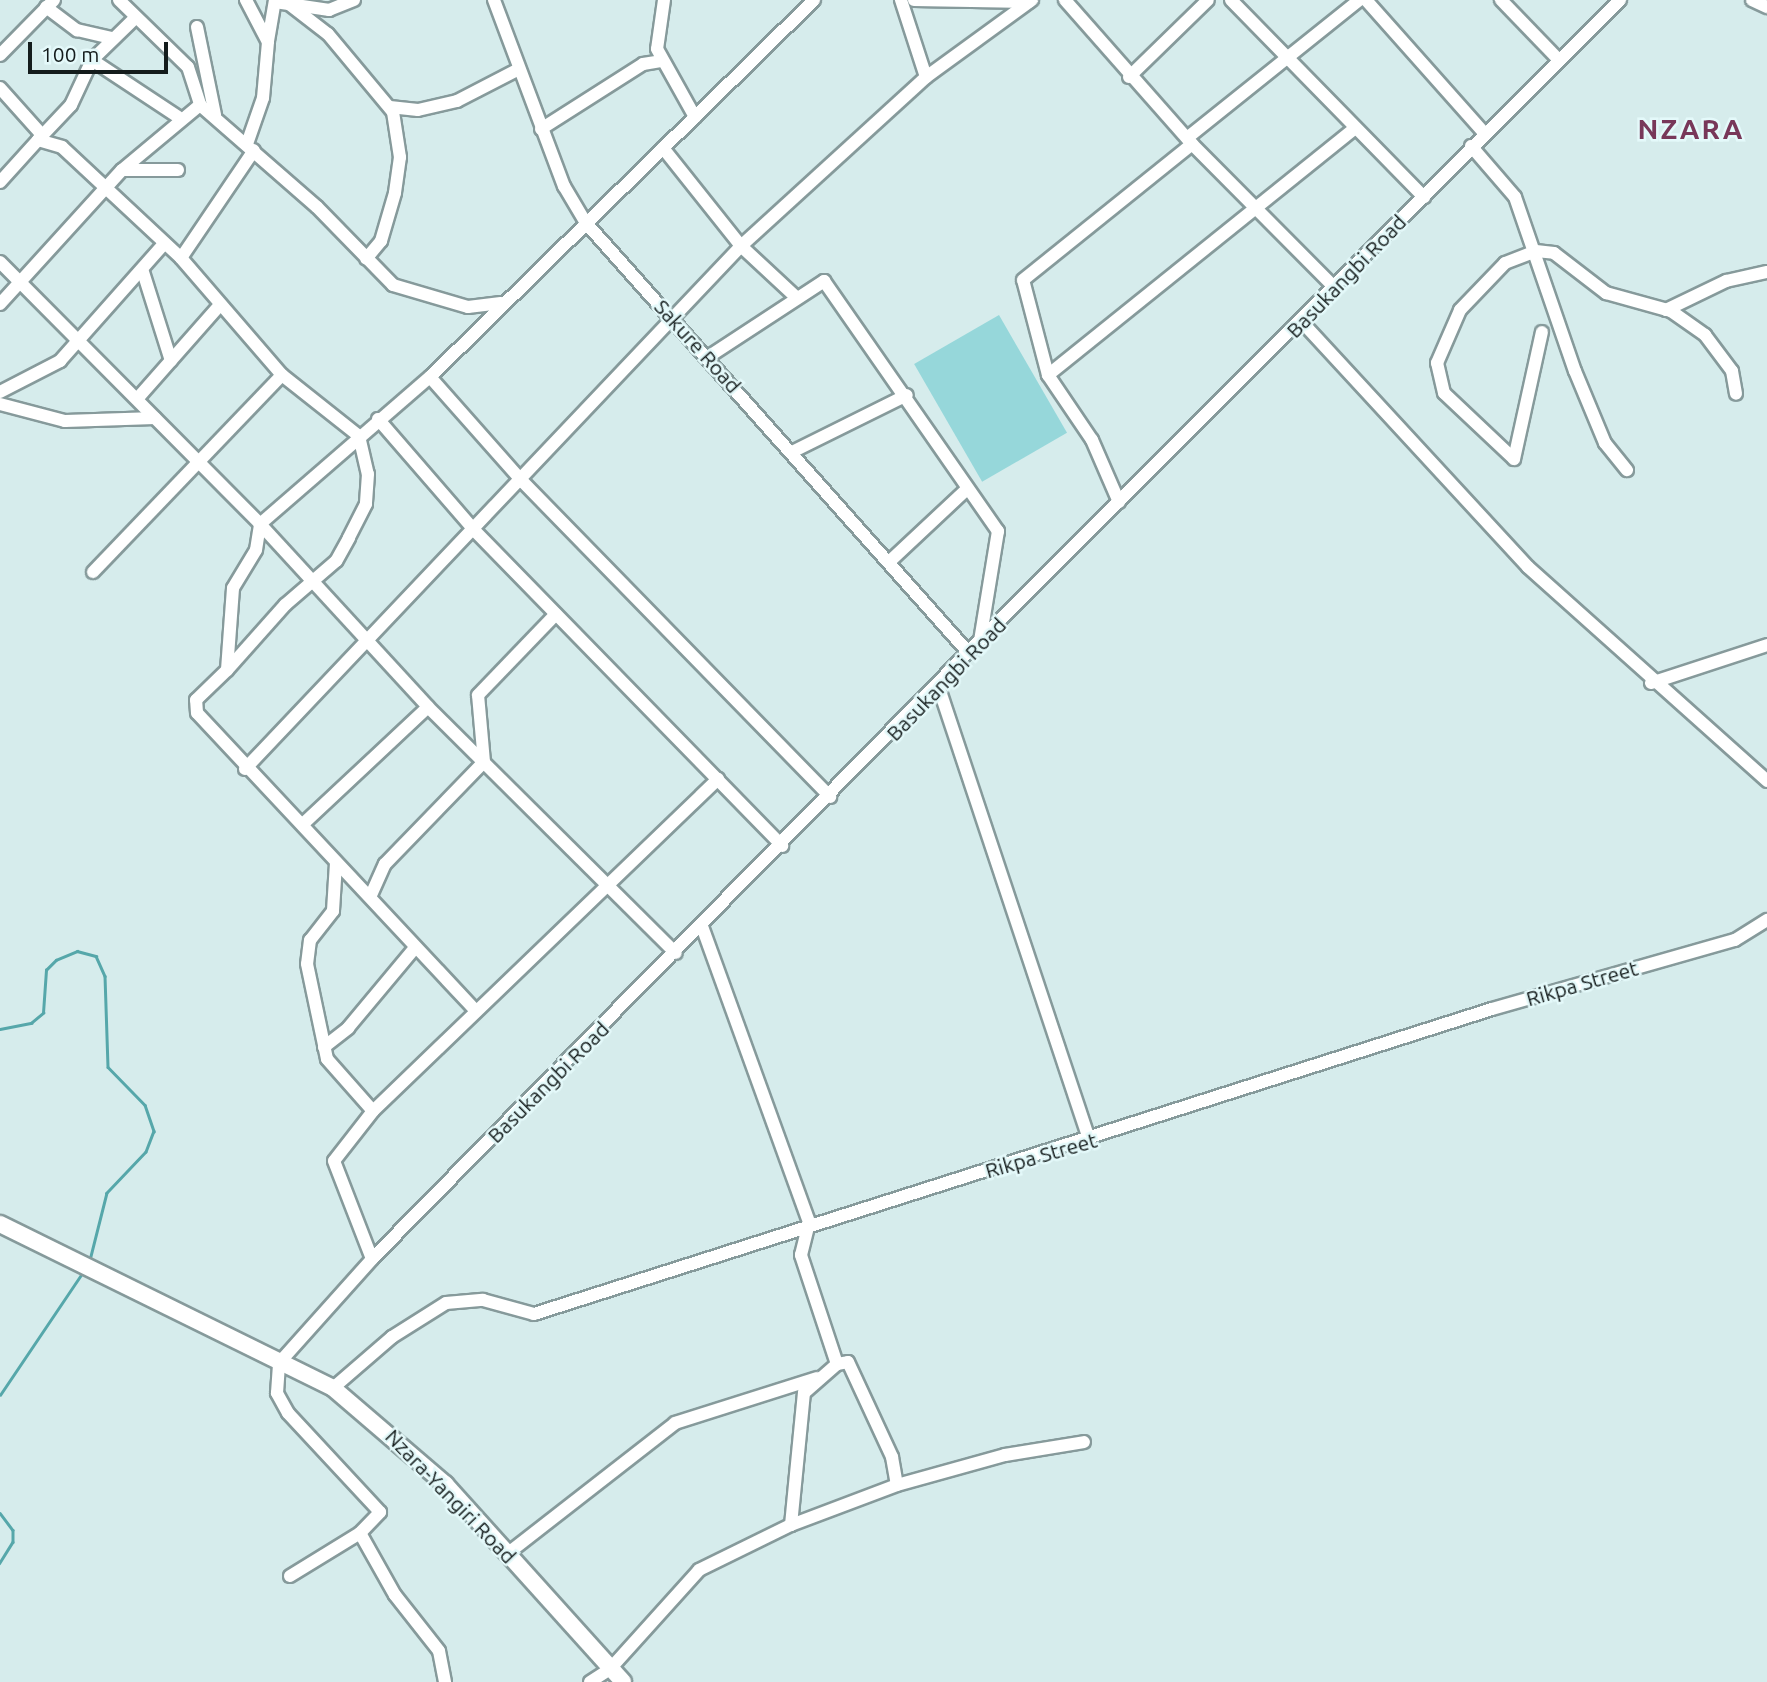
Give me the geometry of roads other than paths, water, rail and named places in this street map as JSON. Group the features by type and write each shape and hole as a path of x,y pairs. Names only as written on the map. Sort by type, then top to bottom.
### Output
{"main road":[{"name":"Nzara-Yangiri Road","path":"0,1224 75,1264 333,1388 436,1475 623,1682"}],"street":[{"path":"119,0 188,67 200,105 251,147 366,259 410,292 468,307 501,302"},
{"path":"246,0 268,42"},
{"path":"181,258 251,147 263,98 275,1 329,10 355,0"},
{"name":"Sakure Road","path":"494,0 541,129 586,223 673,316 968,652"},
{"path":"664,0 661,61 695,117"},
{"path":"227,670 233,588 256,550 260,524 378,418 430,377 501,302 586,223 814,0"},
{"path":"901,0 926,77"},
{"path":"914,0 1030,1"},
{"path":"1065,0 1129,77 1334,287"},
{"path":"1129,77 1208,0"},
{"path":"1231,0 1286,62 1424,197"},
{"path":"1119,502 1091,440 1048,375 1023,280 1359,0"},
{"path":"1366,0 1484,132"},
{"path":"1501,0 1558,58"},
{"name":"Basukangbi Road","path":"279,1363 372,1259 831,797 968,652 1302,322 1558,58 1620,0"},
{"path":"1752,0 1767,7"},
{"path":"245,769 370,643 429,568 475,531 523,482 673,316 741,246 926,77 1030,1"},
{"path":"0,55 50,4 78,30 112,38"},
{"path":"289,4 328,34 390,107 400,157 395,193 381,241 366,259"},
{"path":"0,182 71,105 92,60 135,18"},
{"path":"197,27 215,115"},
{"path":"92,60 178,117"},
{"path":"541,129 643,64 661,61"},
{"path":"390,107 418,110 457,101 519,69"},
{"path":"0,88 41,138 62,147 163,245 181,258 282,375 359,436 369,474 366,504 336,561 315,584 285,605 194,706 245,769 303,824 336,863 371,895 415,948 476,1012"},
{"path":"0,304 20,286 122,170 178,117 200,105"},
{"path":"1048,375 1354,129"},
{"path":"1471,146 1516,197 1605,443 1627,470"},
{"path":"663,148 741,246 797,298"},
{"path":"122,170 178,170"},
{"path":"0,392 60,361 143,272 163,245"},
{"path":"1542,332 1514,459 1444,393 1437,363 1460,310 1505,263 1536,251 1554,253 1606,293 1666,310 1705,335 1732,371 1736,394"},
{"path":"0,262 76,343 137,399 197,463 260,524 428,707 676,953"},
{"path":"143,272 171,361"},
{"path":"1666,310 1726,281 1767,272"},
{"path":"708,357 824,281 907,395 967,489 998,531 980,641"},
{"path":"137,399 220,305"},
{"path":"1302,322 1528,567 1651,684 1767,781"},
{"path":"93,572 282,375"},
{"path":"430,377 523,482 831,797"},
{"path":"793,452 907,395"},
{"path":"0,404 65,421 155,418"},
{"path":"378,418 475,531 782,846"},
{"path":"889,562 967,489"},
{"path":"371,895 385,864 484,762 478,695 556,614"},
{"path":"1651,684 1767,645"},
{"path":"938,685 1090,1141"},
{"path":"303,824 428,707"},
{"path":"372,1259 334,1161 373,1111 718,779"},
{"path":"336,863 333,911 310,940 307,964 324,1047 331,1065 373,1111"},
{"name":"Rikpa Street","path":"333,1388 392,1338 446,1303 483,1300 534,1314 809,1222 1090,1141 1492,1009 1735,940 1767,920"},
{"path":"702,927 809,1222 801,1255 837,1364"},
{"path":"324,1047 348,1028 415,948"},
{"path":"791,1525 804,1393 817,1378 837,1364 848,1362 892,1457 897,1485"},
{"path":"279,1363 277,1393 288,1413 380,1508 360,1532 290,1576"},
{"path":"507,1554 675,1423 817,1378"},
{"path":"590,1682 610,1669 699,1570 791,1525 897,1485 1004,1455 1084,1443"},
{"path":"360,1532 396,1595 439,1651 445,1682"}],"waterway":[{"path":"0,1029 31,1023 43,1013 46,970 56,960 77,951 96,956 105,976 108,1067 145,1105 154,1131 146,1152 107,1193 90,1260"},
{"path":"0,1395 83,1272"},
{"path":"0,1513 13,1530 13,1542 0,1563"}],"district":[{"name":"NZARA","path":"1691,129"}]}
